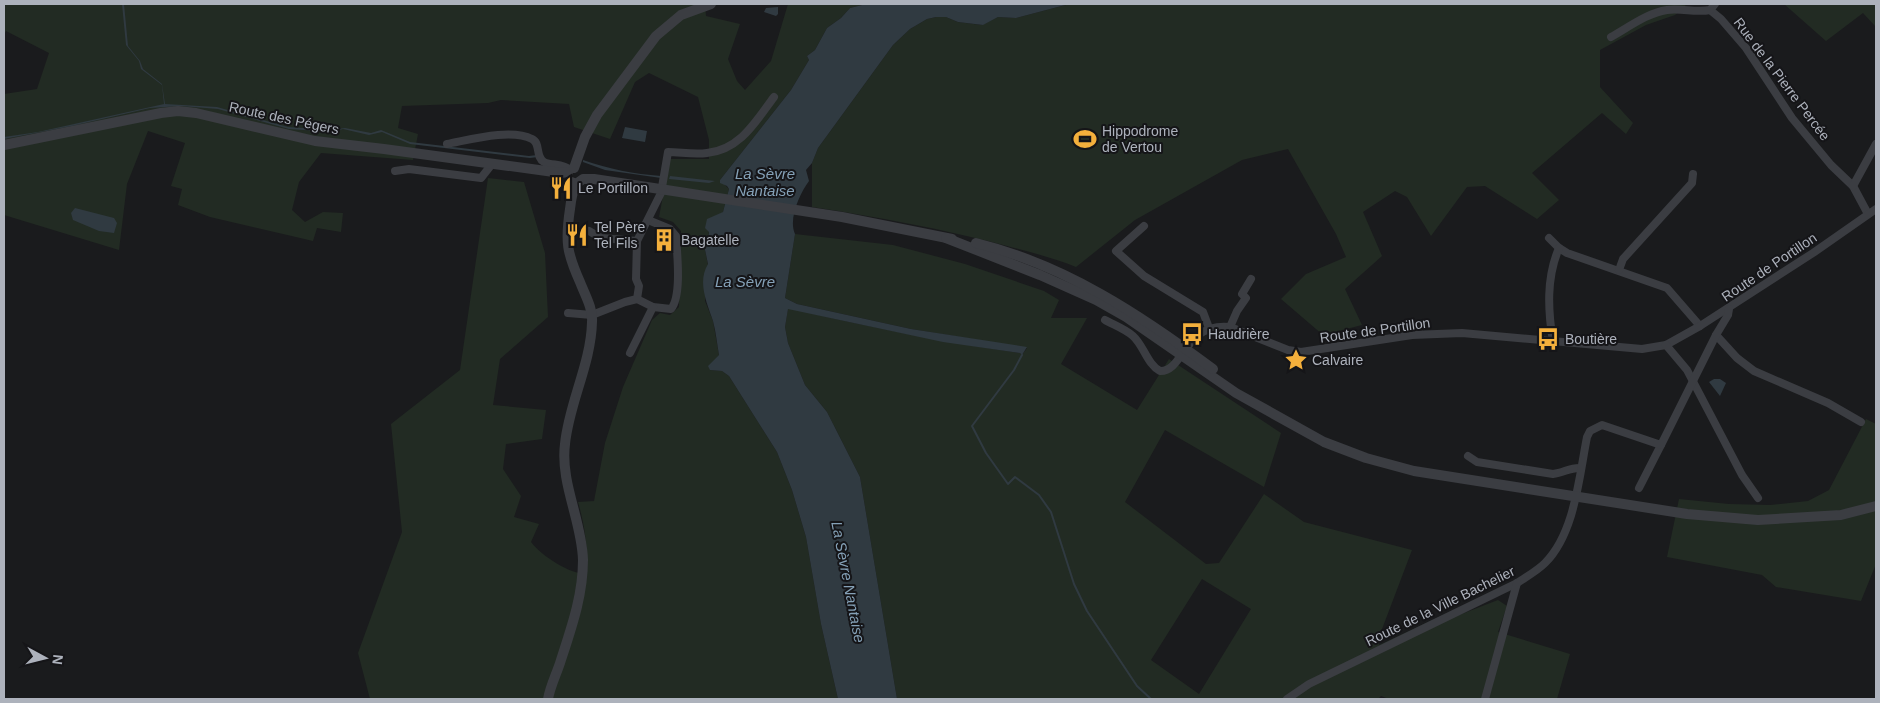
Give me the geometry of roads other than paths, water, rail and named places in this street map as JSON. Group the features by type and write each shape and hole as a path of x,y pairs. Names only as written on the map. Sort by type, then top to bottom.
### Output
{"street":[{"path":"548,699 572,628 580,593 583,559 582,546 564,464 564,446 567,430 590,337 592,315 587,298 571,262 566,243 574,174 585,137 597,115 656,36 680,14 707,4"},
{"path":"1611,37 1653,14 1669,10 1700,12 1712,7"},
{"name":"Rue de la Pierre Percée","path":"1712,7 1746,48 1792,118 1832,165 1854,186 1868,214"},
{"path":"637,299 639,286 636,279 636,240 648,220 662,189 668,152 707,153 725,149 743,138 774,97"},
{"name":"Route des Pégers","path":"4,145 161,112 178,111 196,113 315,142 574,174 594,179 806,211 946,238"},
{"path":"446,144 498,135 516,135 533,139 537,144 540,158 544,162 567,167 574,174"},
{"path":"1854,186 1876,144"},
{"path":"395,171 409,169 481,178 492,164"},
{"path":"1619,270 1623,258 1692,183 1693,174"},
{"name":"Route de Portillon","path":"1209,328 1230,327 1288,350 1301,352 1412,335 1438,333 1622,349 1642,349 1666,345 1729,309 1876,208"},
{"path":"568,313 592,315 624,302 637,299 653,308 667,310 674,306 677,291 676,236 670,229 648,220"},
{"path":"1105,320 1133,336 1144,350 1154,368 1160,370 1170,368 1194,338 1209,328 1203,312 1144,276 1116,251 1144,226"},
{"path":"590,231 601,238 636,240"},
{"path":"946,238 1040,274 1076,291 1126,317 1183,352"},
{"path":"946,238 997,248 1044,265 1116,301 1236,393 1324,442 1366,458 1414,471 1687,514 1758,520 1841,515 1876,506"},
{"path":"1549,238 1567,253 1667,288 1700,326"},
{"path":"1553,342 1548,289 1553,261 1559,248"},
{"path":"1230,327 1237,311 1246,298 1242,294 1250,279"},
{"path":"630,353 653,308"},
{"path":"1639,488 1716,335 1728,315 1729,309"},
{"path":"1716,335 1737,358 1754,371 1828,403 1861,422"},
{"path":"1666,345 1687,370 1742,474 1758,498"},
{"name":"Route de la Ville Bachelier","path":"1287,699 1309,684 1517,583 1546,562 1570,520 1587,437 1590,431 1602,426 1661,445"},
{"path":"1468,456 1477,462 1554,474 1562,473 1570,468 1581,468"},
{"path":"1485,699 1517,583"}],"water":[{"path":"122,4 124,4 128,46 140,61 143,69 162,84 165,104 217,107 288,127 332,130 345,128 371,133 381,130 410,142 529,156 537,155 538,157 530,158 410,144 382,132 369,135 343,129 332,132 289,129 218,109 181,106 150,108 72,126 4,139 4,137 38,132 164,104 162,85 141,69 139,61 126,45"},
{"name":"La Sèvre","path":"866,4 1069,4 1016,18 998,17 983,25 958,22 946,17 936,17 927,19 910,29 893,45 818,148 812,163 806,170 809,181 802,192 794,214 793,228 795,234 785,298 797,304 911,329 1027,347 1022,355 1020,353 943,342 788,309 785,327 788,343 805,385 827,412 860,477 897,699 838,699 821,624 806,537 792,490 777,452 729,376 722,371 710,370 708,366 719,355 714,325 703,285 703,278 708,264 704,245 708,241 709,232 705,228 707,219 723,212 729,189 720,183 720,180 791,90 809,60 807,56 815,50 827,28 841,18 850,8"},
{"path":"778,7 778,14 776,16 764,12 766,8"},
{"path":"625,127 647,131 645,142 622,138"},
{"path":"583,160 622,171 661,176 661,178 605,170 583,162"},
{"path":"670,176 715,181 709,183 669,179"},
{"path":"75,208 114,218 117,223 114,233 99,231 73,220 71,213"},
{"path":"1714,379 1720,379 1726,383 1720,396 1709,382"}],"waterway":[{"path":"1022,355 1014,370 972,426 986,453 1008,484 1015,477 1039,495 1051,512 1074,584 1087,611 1137,686 1151,699"}],"place":[{"name":"Hippodrome de Vertou","path":"1085,139"},
{"name":"Le Portillon","path":"561,188"},
{"name":"Tel Père Tel Fils","path":"577,235"},
{"name":"Bagatelle","path":"664,240"},
{"name":"Haudrière","path":"1192,334"},
{"name":"Boutière","path":"1548,339"},
{"name":"Calvaire","path":"1296,360"}],"water label":[{"name":"La Sèvre Nantaise","path":"765,182"},
{"name":"La Sèvre Nantaise","path":"848,582"}]}
